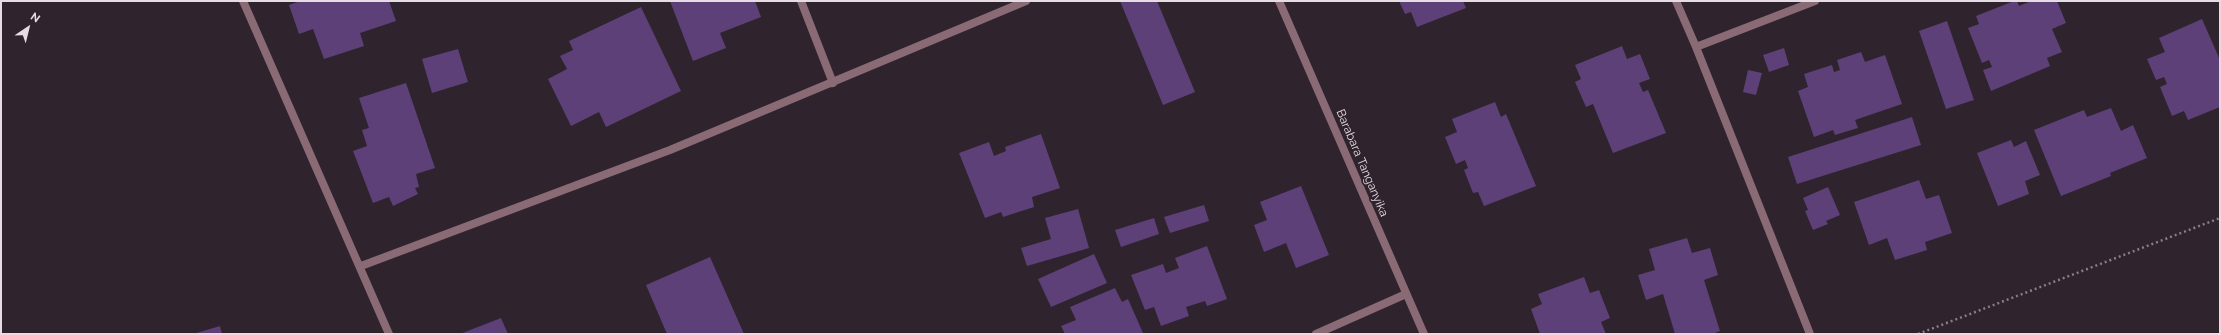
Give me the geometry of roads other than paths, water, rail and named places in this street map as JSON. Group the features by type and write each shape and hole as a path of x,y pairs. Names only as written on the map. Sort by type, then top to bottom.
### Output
{"street":[{"path":"243,1 361,266 389,334"},
{"path":"801,1 833,83"},
{"path":"361,266 670,150 1026,1"},
{"name":"Barabara Tanganyika","path":"1279,1 1424,334"},
{"path":"1676,1 1696,47 1810,334"},
{"path":"1696,47 1815,1"},
{"path":"1316,334 1406,294"}]}
